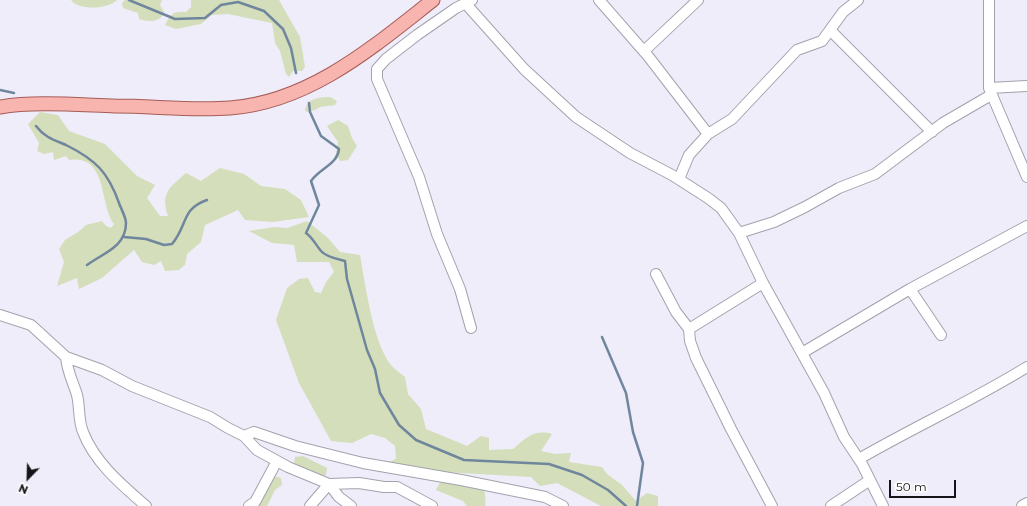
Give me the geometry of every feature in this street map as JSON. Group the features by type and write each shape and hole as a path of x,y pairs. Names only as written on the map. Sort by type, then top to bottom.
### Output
{"main road":[{"path":"0,107 56,105 231,108 267,102 304,89 326,78 356,58 433,0"}],"street":[{"path":"599,0 644,51 708,134"},
{"path":"644,51 698,0"},
{"path":"679,179 689,155 708,134 732,119 797,50 822,41 843,12 858,0"},
{"path":"989,0 990,92 1027,177"},
{"path":"471,328 460,289 437,234 419,177 377,79 377,69 386,59 456,8 469,2 524,69 576,117 630,153 679,179 721,208 739,233 763,283 824,393 844,437 859,459 883,506"},
{"path":"407,20 417,36"},
{"path":"830,30 932,132"},
{"path":"739,233 781,219 839,188 875,174 990,92 1027,86"},
{"path":"802,353 910,290 1027,226"},
{"path":"656,274 676,312 689,329 690,341 696,358 730,429 772,506"},
{"path":"689,329 763,283"},
{"path":"910,290 941,335"},
{"path":"0,315 31,325 66,357 102,370 132,386 210,416 228,428 244,436 257,450 288,467 329,484 359,483 384,487 397,487 432,506"},
{"path":"66,357 66,367 77,396 82,431 88,444 110,474 146,506"},
{"path":"859,459 898,436 1004,382 1027,367"},
{"path":"244,436 254,432 295,446 363,463 461,480 545,497 563,506"},
{"path":"248,506 255,502 277,461"},
{"path":"831,506 870,480"},
{"path":"310,506 329,484"},
{"path":"329,484 339,497 351,506"},
{"path":"1022,506 1027,503"}],"green space":[{"path":"71,0 117,0 113,3 94,8 80,6"},
{"path":"125,0 162,0 160,5 164,12 160,18 154,21 139,19 138,13 123,8 122,3"},
{"path":"191,0 279,0 300,37 305,67 302,71 293,71 289,77 286,74 280,51 275,43 272,23 228,14 212,15 201,24 176,29 165,25 173,14 178,12 186,12 191,7"},
{"path":"330,97 337,101 335,105 320,107 307,112 305,110 308,103 311,101 319,98"},
{"path":"40,112 58,115 69,131 105,144 137,176 155,185 147,198 160,216 168,216 165,202 168,191 175,182 186,173 201,181 220,168 244,174 261,186 285,189 301,200 309,217 273,222 245,220 238,210 205,225 201,242 187,254 185,265 179,270 165,271 161,261 154,265 142,262 134,250 102,278 79,289 77,278 57,286 64,262 59,249 65,240 86,225 102,221 106,226 111,228 114,224 109,215 96,172 90,165 82,160 69,160 66,156 54,160 53,152 44,154 37,151 39,143 28,124"},
{"path":"338,120 348,126 352,138 357,146 348,160 340,161 336,153 338,142 327,126"},
{"path":"307,221 328,238 340,252 360,255 367,296 379,342 391,365 405,377 408,394 421,409 426,429 467,446 481,436 489,438 489,450 513,449 526,438 535,434 552,434 541,451 555,454 571,453 569,462 602,467 607,474 622,485 636,501 647,493 658,496 658,506 601,506 557,483 540,486 531,477 426,471 389,462 396,459 395,446 385,438 371,434 352,443 331,441 299,383 276,320 287,288 299,279 308,278 315,292 321,293 326,282 334,272 329,262 297,262 294,245 272,243 249,231 274,227 287,228"},
{"path":"303,456 327,468 326,475 320,477 298,467 294,463 295,457"},
{"path":"274,476 281,478 282,485 275,490 267,506 256,506"},
{"path":"475,477 484,481 485,506 467,506 463,501 436,490 440,482 463,484"}],"waterway":[{"path":"129,0 175,19 205,18 221,5 238,2 264,11 283,29 291,48 296,73"},
{"path":"0,90 14,93"},
{"path":"309,103 310,112 321,136 339,149 338,154 332,163 311,181 319,205 306,233 323,253 332,258 345,261 347,279 367,350 375,369 380,393 399,425 416,440 464,460 549,464 582,475 608,490 626,506"},
{"path":"36,126 46,136 85,156 100,168 115,192 126,221 125,231 118,244 87,265"},
{"path":"124,237 146,239 164,245 172,244 189,213 193,208 207,200"},
{"path":"602,337 626,393 633,432 643,463 637,506"}]}
